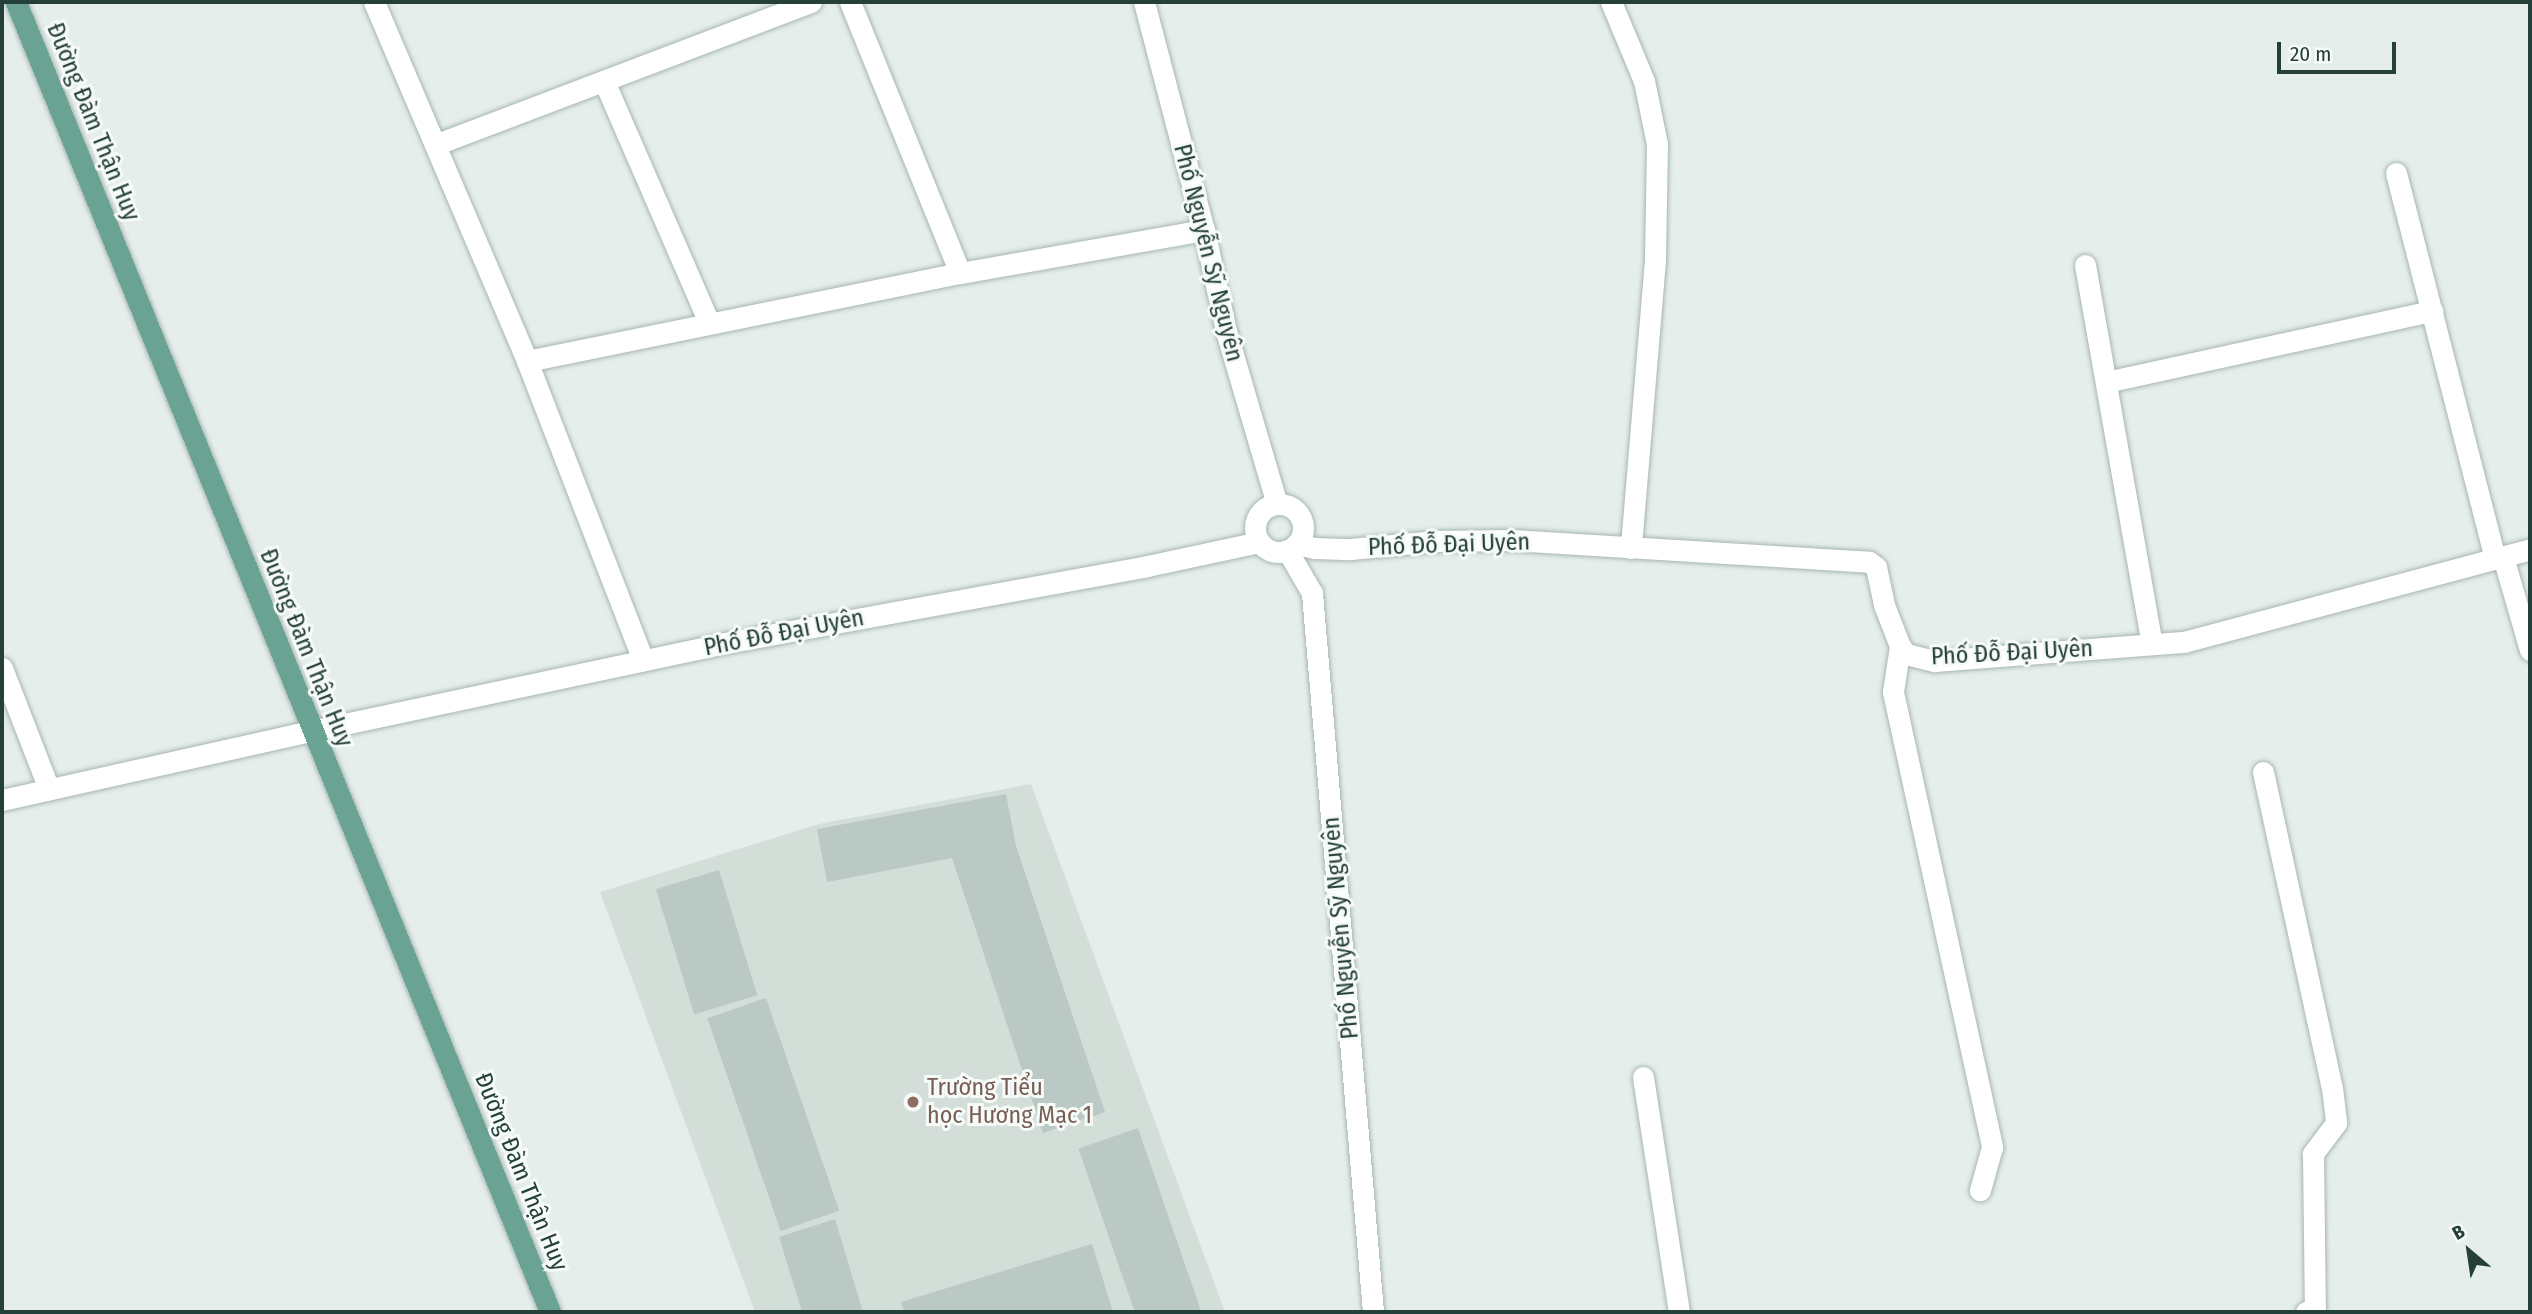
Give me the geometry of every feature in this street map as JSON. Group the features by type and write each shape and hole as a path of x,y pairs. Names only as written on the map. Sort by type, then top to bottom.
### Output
{"main road":[{"name":"Đường Đàm Thận Huy","path":"16,2 550,1312"}],"street":[{"path":"374,2 437,144 527,361 643,660"},
{"path":"437,144 811,2"},
{"path":"850,2 960,273"},
{"name":"Phố Nguyễn Sỹ Nguyên","path":"1144,2 1204,230 1227,331 1277,504"},
{"path":"1611,2 1644,81 1657,144 1655,260 1631,548"},
{"path":"604,81 709,322"},
{"path":"2396,173 2499,558 2530,650"},
{"path":"527,361 960,273 1204,230"},
{"path":"2085,265 2152,644"},
{"path":"2105,382 2432,311"},
{"path":"1277,504 1289,506 1299,514 1303,527 1292,547 1272,551 1259,542 1256,520 1265,509 1277,504"},
{"name":"Phố Đỗ Đại Uyên","path":"1292,547 1350,549 1436,541 1512,540 1869,562 1876,567 1884,606 1900,646 1906,654 1935,661 2183,642 2530,549"},
{"name":"Phố Đỗ Đại Uyên","path":"2,800 643,660 1147,566 1259,542"},
{"name":"Phố Nguyễn Sỹ Nguyên","path":"1292,547 1312,593 1373,1312"},
{"path":"1900,646 1893,692 1992,1147 1980,1191"},
{"path":"2,668 49,789"},
{"path":"2263,772 2332,1088 2336,1122 2313,1154 2315,1308 2306,1312"},
{"path":"1643,1077 1679,1312"}],"shaded area":[{"name":"Trường Tiểu học Hương Mạc 1","path":"1031,784 1225,1312 755,1312 600,892 819,824"}],"building":[{"path":"1006,794 1016,846 1105,1112 1043,1133 952,858 827,882 817,829"},
{"path":"719,870 757,995 694,1015 656,889"},
{"path":"766,998 839,1211 781,1231 707,1018"},
{"path":"1138,1128 1201,1311 1135,1312 1078,1149"},
{"path":"835,1219 863,1312 802,1312 779,1237"},
{"path":"1092,1244 1113,1312 904,1312 901,1302"}],"place":[{"name":"Trường Tiểu học Hương Mạc 1","path":"913,1102"}]}
